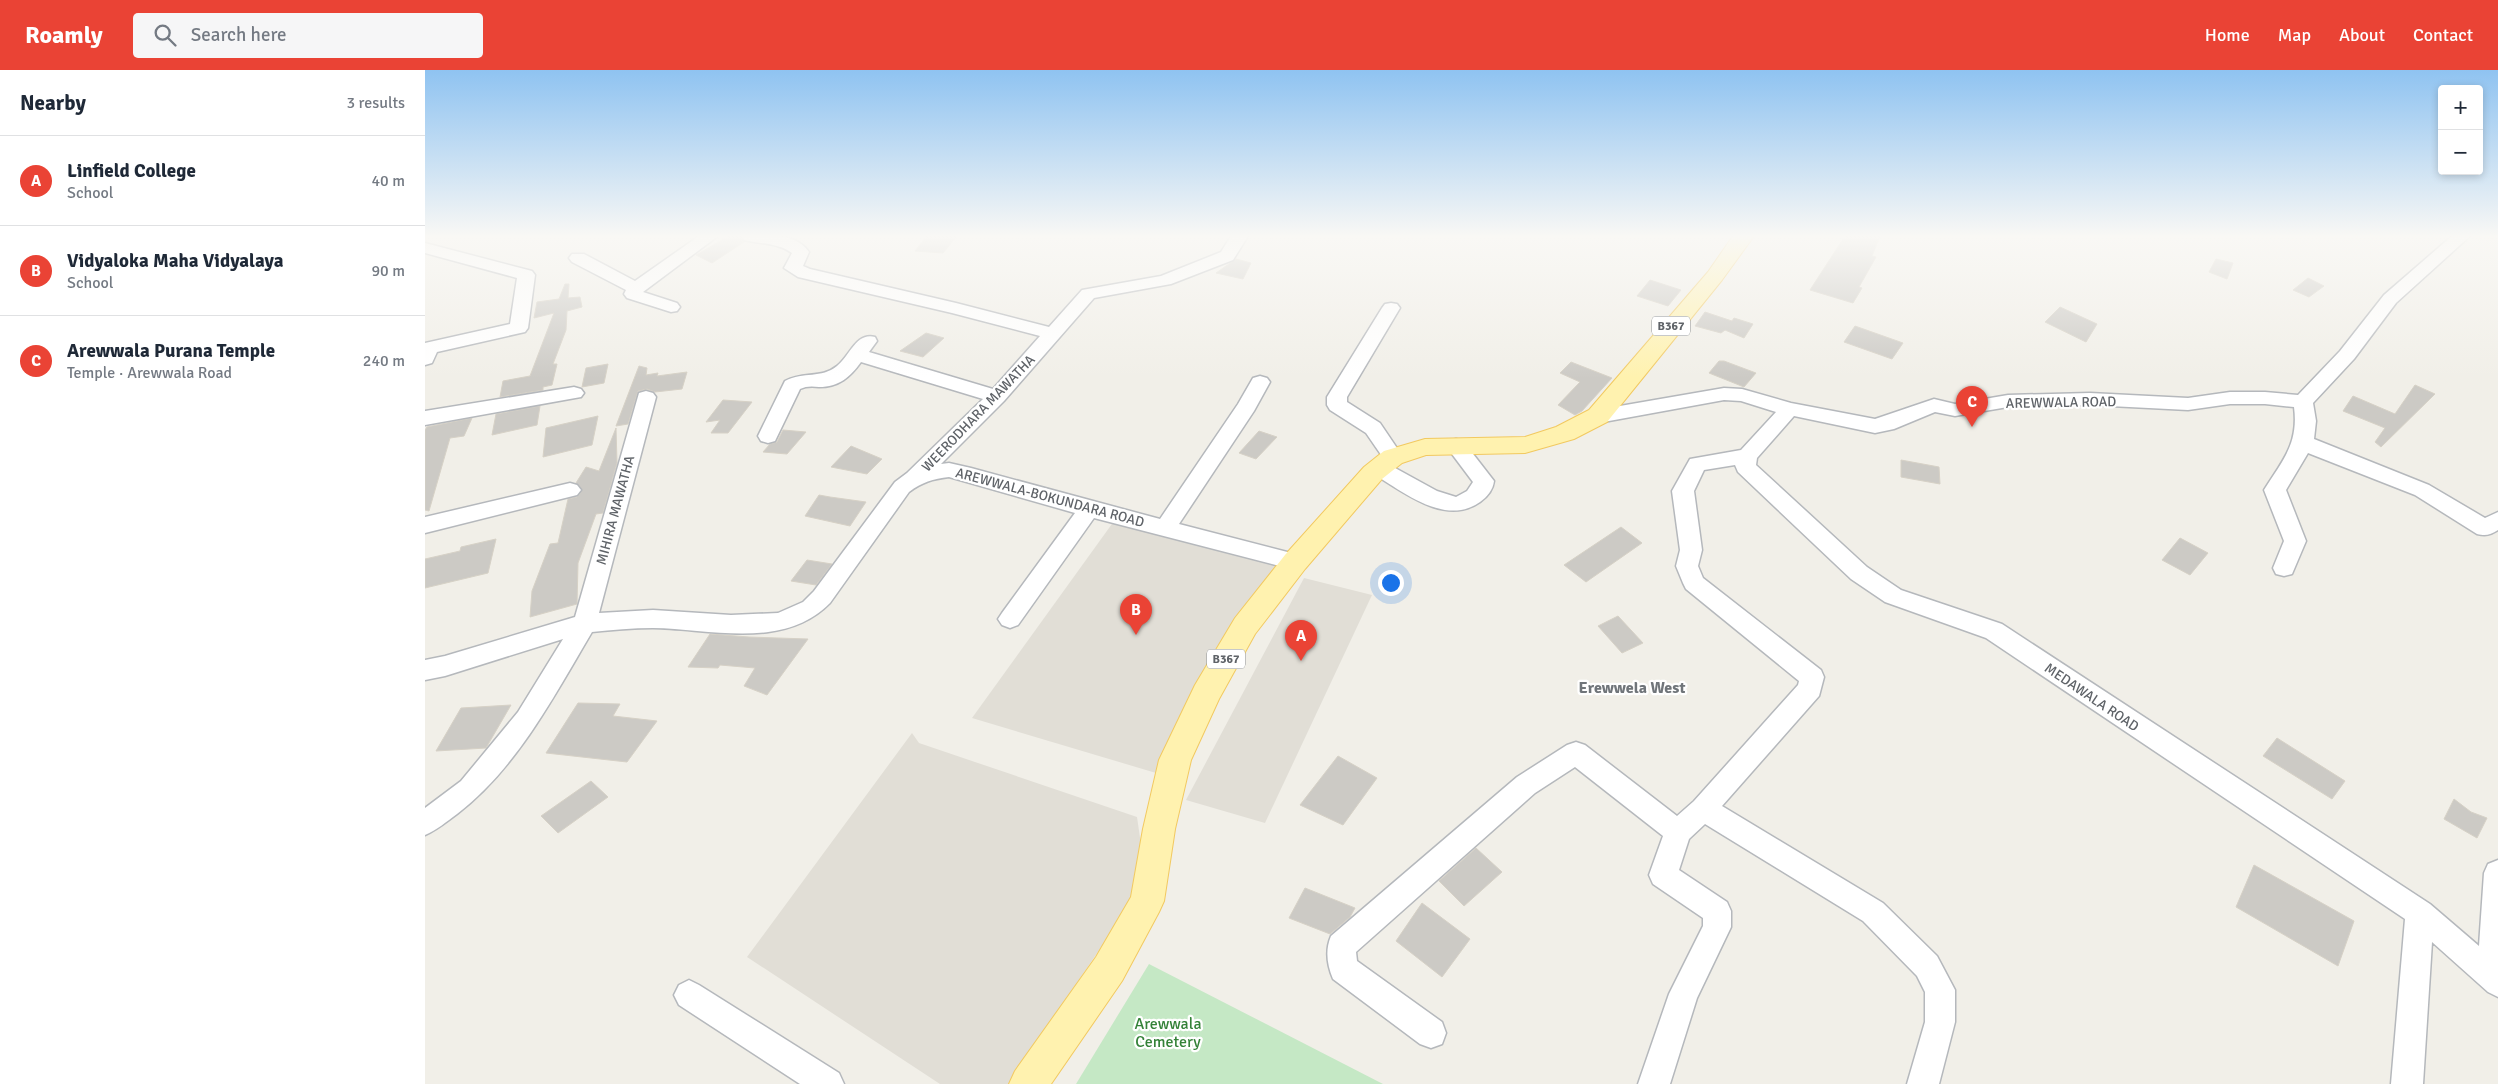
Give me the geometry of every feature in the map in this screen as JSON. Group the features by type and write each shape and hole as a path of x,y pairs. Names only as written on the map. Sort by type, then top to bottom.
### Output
{"main road":[{"name":"B367","path":"1029,1084 1109,969 1147,901 1164,804 1175,760 1206,694 1245,626 1295,562 1386,462 1425,447 1525,445 1565,433 1598,416 1709,283"}],"street":[{"path":"425,359 429,348 519,328 525,283"},
{"path":"627,283 636,288"},
{"path":"643,283 636,288 633,294 671,307"},
{"path":"849,283 956,308 1053,334"},
{"name":"WEERODHARA MAWATHA","path":"914,478 997,397 1088,294 1147,283"},
{"path":"2284,568 2295,541 2275,490 2303,443 2306,421 2303,402 2347,355 2390,299 2408,283"},
{"path":"1391,308 1337,397 1337,406 1373,428 1386,462 1441,501 1456,505 1466,501 1482,490 1484,485 1484,481 1456,446"},
{"path":"768,436 792,385 802,380 830,381 846,369 863,348 997,397"},
{"path":"1165,528 1247,406 1260,382"},
{"path":"425,418 575,393"},
{"name":"AREWWALA ROAD","path":"1598,416 1724,394 1742,395 1790,408 1875,426 1887,424 1934,405 1955,410 2007,401 2090,399 2188,404 2230,398 2265,398 2303,402"},
{"name":"MIHIRA MAWATHA","path":"425,823 470,789 527,718 585,623 646,397"},
{"path":"1654,1084 1684,994 1717,927 1717,911 1663,875 1678,832 1703,809 1810,689 1813,677 1694,583 1687,566 1691,550 1683,492 1697,464 1747,456 1790,408"},
{"path":"2303,443 2422,490 2485,528 2498,520"},
{"name":"MEDAWALA ROAD","path":"1747,456 1745,467 1859,573 1893,596 1993,631 2420,913 2495,980"},
{"name":"AREWWALA-BOKUNDARA ROAD","path":"425,670 463,661 585,623 653,619 759,624 780,622 798,615 811,608 822,597 902,487 914,478 928,472 949,470 971,475 1089,509 1295,562"},
{"path":"425,525 570,490"},
{"path":"1010,619 1089,509"},
{"path":"1431,1033 1343,969 1341,946 1526,785 1576,753 1678,832"},
{"path":"1703,809 1873,912 1927,966 1940,990 1940,1022 1923,1084"},
{"path":"2495,980 2498,873"},
{"path":"2407,1084 2420,913"},
{"path":"689,995 828,1084"}],"shaded area":[{"path":"1122,510 1292,553 1156,773 972,718"},
{"path":"1304,578 1372,595 1265,823 1186,800"},
{"path":"912,733 919,743 1137,817 1145,872 1116,925 1027,1060 1016,1084 940,1084 747,957"}],"green space":[{"name":"Arewwala Cemetery","path":"1149,964 1383,1084 1076,1084"}],"building":[{"path":"1647,283 1660,283 1681,290 1668,306 1637,296"},
{"path":"1814,283 1861,283 1859,287 1862,288 1853,303 1810,290"},
{"path":"2301,283 2319,283 2324,286 2309,297 2293,290"},
{"path":"565,284 569,284 568,298 580,297 582,307 567,311 566,330 553,364 557,364 552,385 543,387 543,390 500,397 503,381 530,376 554,313 534,318 537,302 559,299"},
{"path":"2060,307 2097,324 2086,342 2045,322"},
{"path":"1705,312 1732,321 1734,318 1753,324 1744,338 1725,330 1721,333 1695,326"},
{"path":"1855,326 1903,343 1892,359 1844,342"},
{"path":"926,333 944,338 923,357 900,351"},
{"path":"1719,361 1724,361 1756,373 1744,387 1709,373"},
{"path":"1571,362 1612,378 1582,411 1575,415 1558,405 1580,382 1560,373"},
{"path":"608,364 604,383 582,387 586,368"},
{"path":"639,366 647,368 646,375 658,373 657,376 687,372 682,389 655,392 647,389 638,391 628,424 616,426"},
{"path":"2415,385 2435,394 2381,447 2375,442 2385,428 2343,411 2353,396 2395,414"},
{"path":"723,400 752,402 728,433 711,433 720,420 706,422"},
{"path":"540,406 537,425 492,435 496,414"},
{"path":"598,416 592,445 543,457 546,428"},
{"path":"472,418 464,436 450,438 429,511 425,510 425,430 427,427"},
{"path":"616,428 617,463 603,513 596,514 578,563 577,604 530,617 532,591 550,544 558,543 568,499 577,497 582,491 576,483 586,467 599,471"},
{"path":"783,430 806,432 787,454 763,452 770,444 777,442"},
{"path":"1259,431 1277,437 1256,459 1239,453"},
{"path":"851,446 882,459 867,474 831,467"},
{"path":"1901,460 1939,467 1940,484 1901,477"},
{"path":"819,495 866,502 850,526 805,516"},
{"path":"1621,527 1642,543 1586,582 1564,565"},
{"path":"2180,538 2208,553 2190,575 2162,560"},
{"path":"496,539 488,573 425,588 425,559 460,551 461,547"},
{"path":"807,560 832,564 816,585 791,581"},
{"path":"1618,616 1643,643 1622,653 1598,626"},
{"path":"710,634 808,639 767,695 744,686 755,668 720,665 718,668 688,667"},
{"path":"578,703 620,704 613,716 657,721 627,762 546,753"},
{"path":"511,705 486,748 436,751 461,708"},
{"path":"2277,738 2345,781 2332,799 2263,756"},
{"path":"1338,756 1377,778 1343,825 1300,805"},
{"path":"591,781 608,797 558,833 541,816"},
{"path":"2454,799 2471,812 2487,818 2477,838 2444,819"},
{"path":"1476,848 1502,872 1464,906 1439,881"},
{"path":"2254,865 2354,921 2338,966 2236,907"},
{"path":"1305,888 1355,908 1350,917 1330,934 1289,918"},
{"path":"1422,903 1470,939 1442,977 1396,941"}],"place":[{"name":"Arewwala Purana Temple","path":"1972,427"},
{"name":"Vidyaloka Maha Vidyalaya","path":"1136,635"},
{"name":"Linfield College","path":"1301,661"}],"district":[{"name":"Erewwela West","path":"1632,687"}]}
